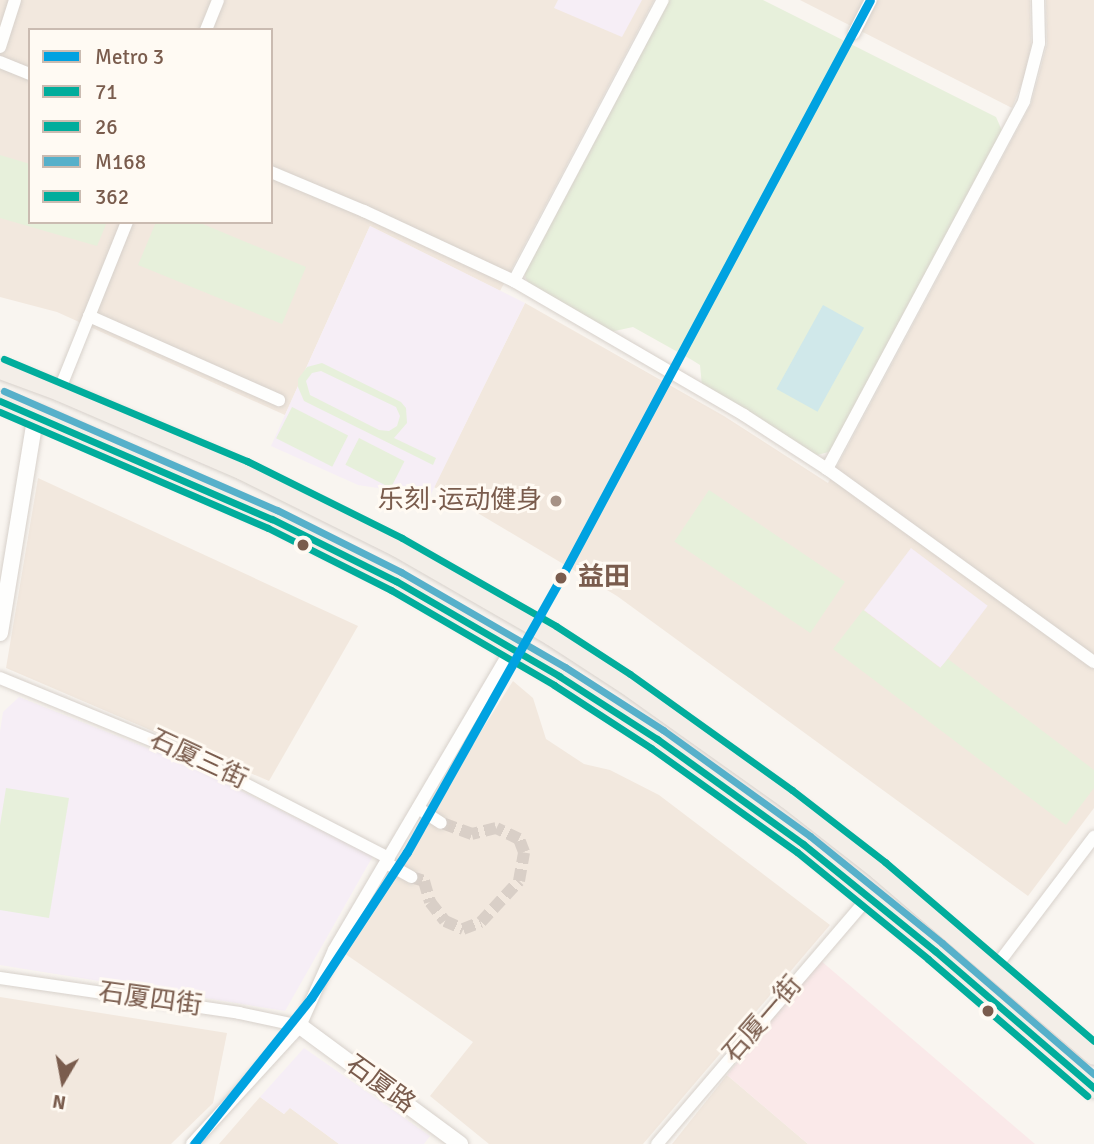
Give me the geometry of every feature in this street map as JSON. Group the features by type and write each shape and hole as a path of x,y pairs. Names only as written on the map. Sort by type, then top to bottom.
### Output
{"main road":[{"path":"0,369 175,439 304,500 397,547 550,635 624,683 786,798 878,870 1094,1055"},
{"path":"0,401 36,414 284,525 396,581 609,708 705,772 869,897 1094,1088"}],"street":[{"path":"0,47 15,0"},
{"path":"207,28 218,0"},
{"path":"514,281 663,0"},
{"path":"854,33 871,0"},
{"path":"827,469 1024,101 1039,43 1038,0"},
{"path":"0,62 28,73"},
{"path":"273,173 364,211 514,281 744,415 827,469 1094,662"},
{"path":"58,391 126,224"},
{"path":"89,316 279,400"},
{"path":"0,633 36,414"},
{"path":"192,1144 300,1026 334,950 512,648"},
{"name":"石厦三街","path":"0,677 195,758 387,860 411,877"},
{"path":"418,808 441,823"},
{"path":"994,969 1094,837"},
{"name":"石厦一街","path":"657,1144 869,897"},
{"name":"石厦四街","path":"0,978 239,1013 300,1026"},
{"name":"石厦路","path":"300,1026 460,1144"}],"shaded area":[{"path":"0,0 654,0 500,291 370,226 285,415 57,312 0,297"},
{"path":"558,0 642,0 622,37 554,8"},
{"path":"800,0 1030,0 1031,46 1024,78 1012,108"},
{"path":"1046,0 1094,0 1094,808 1028,896 617,596 434,487 525,303 724,416 828,483 1031,104 1047,44"},
{"path":"370,226 525,303 430,496 358,485 271,446"},
{"path":"38,478 358,626 269,781 6,668"},
{"path":"911,548 988,606 941,668 864,610"},
{"path":"513,681 533,698 546,739 584,764 610,770 659,795 830,925 643,1144 489,1144 430,1096 473,1042 341,951"},
{"path":"19,697 185,763 373,856 285,1011 0,965 0,732 3,712"},
{"path":"820,960 1035,1144 808,1144 727,1075"},
{"path":"0,997 227,1033 213,1103 171,1144 0,1144"},
{"path":"304,1048 430,1136 424,1144 339,1144 290,1108 284,1114 260,1097"},
{"path":"727,1075 808,1144 672,1144"},
{"path":"260,1097 284,1114 289,1107 339,1144 219,1144"}],"green space":[{"path":"665,0 763,0 996,117 1003,133 833,451 813,456 702,386 700,365 692,360 633,327 610,332 529,284 526,279 523,268"},
{"path":"0,155 28,163 28,224 106,224 97,246 0,218"},
{"path":"155,224 203,224 306,267 282,324 138,265"},
{"path":"322,363 401,402 406,408 407,423 394,438 436,458 433,465 304,401 298,387 298,379 307,367","holes":["321,371 396,407 400,416 397,426 389,431 379,430 310,395 306,381 312,373"]},
{"path":"292,407 348,436 332,467 276,438"},
{"path":"359,438 404,461 391,488 345,465"},
{"path":"709,490 845,582 810,633 674,541"},
{"path":"863,610 940,668 948,659 1094,770 1094,788 1066,825 833,649"},
{"path":"6,788 69,798 49,918 0,910 0,825"}],"water":[{"path":"823,305 864,328 818,412 776,389"}],"tunnel":[{"path":"411,877 424,881 430,902 445,921 463,929 481,922 519,881 524,852 519,839 496,828 472,834 441,823"}],"metro line":[{"name":"3","path":"194,1144 311,998 407,852 561,578 870,0"}],"transit line":[{"name":"362","path":"4,359 247,461 402,538 556,626 630,674 792,790 885,862 1094,1041"},
{"name":"M168","path":"4,391 277,510 401,572 565,667 663,730 810,836 942,943 1094,1074"},
{"name":"71","path":"0,401 272,519 396,581 559,676 657,739 803,844 935,951 1094,1088"},
{"name":"26","path":"0,412 268,528 391,590 554,685 651,748 797,852 928,959 1087,1096"}],"place":[{"name":"乐刻·运动健身","path":"556,501"},
{"name":"益田","path":"561,578"}]}
